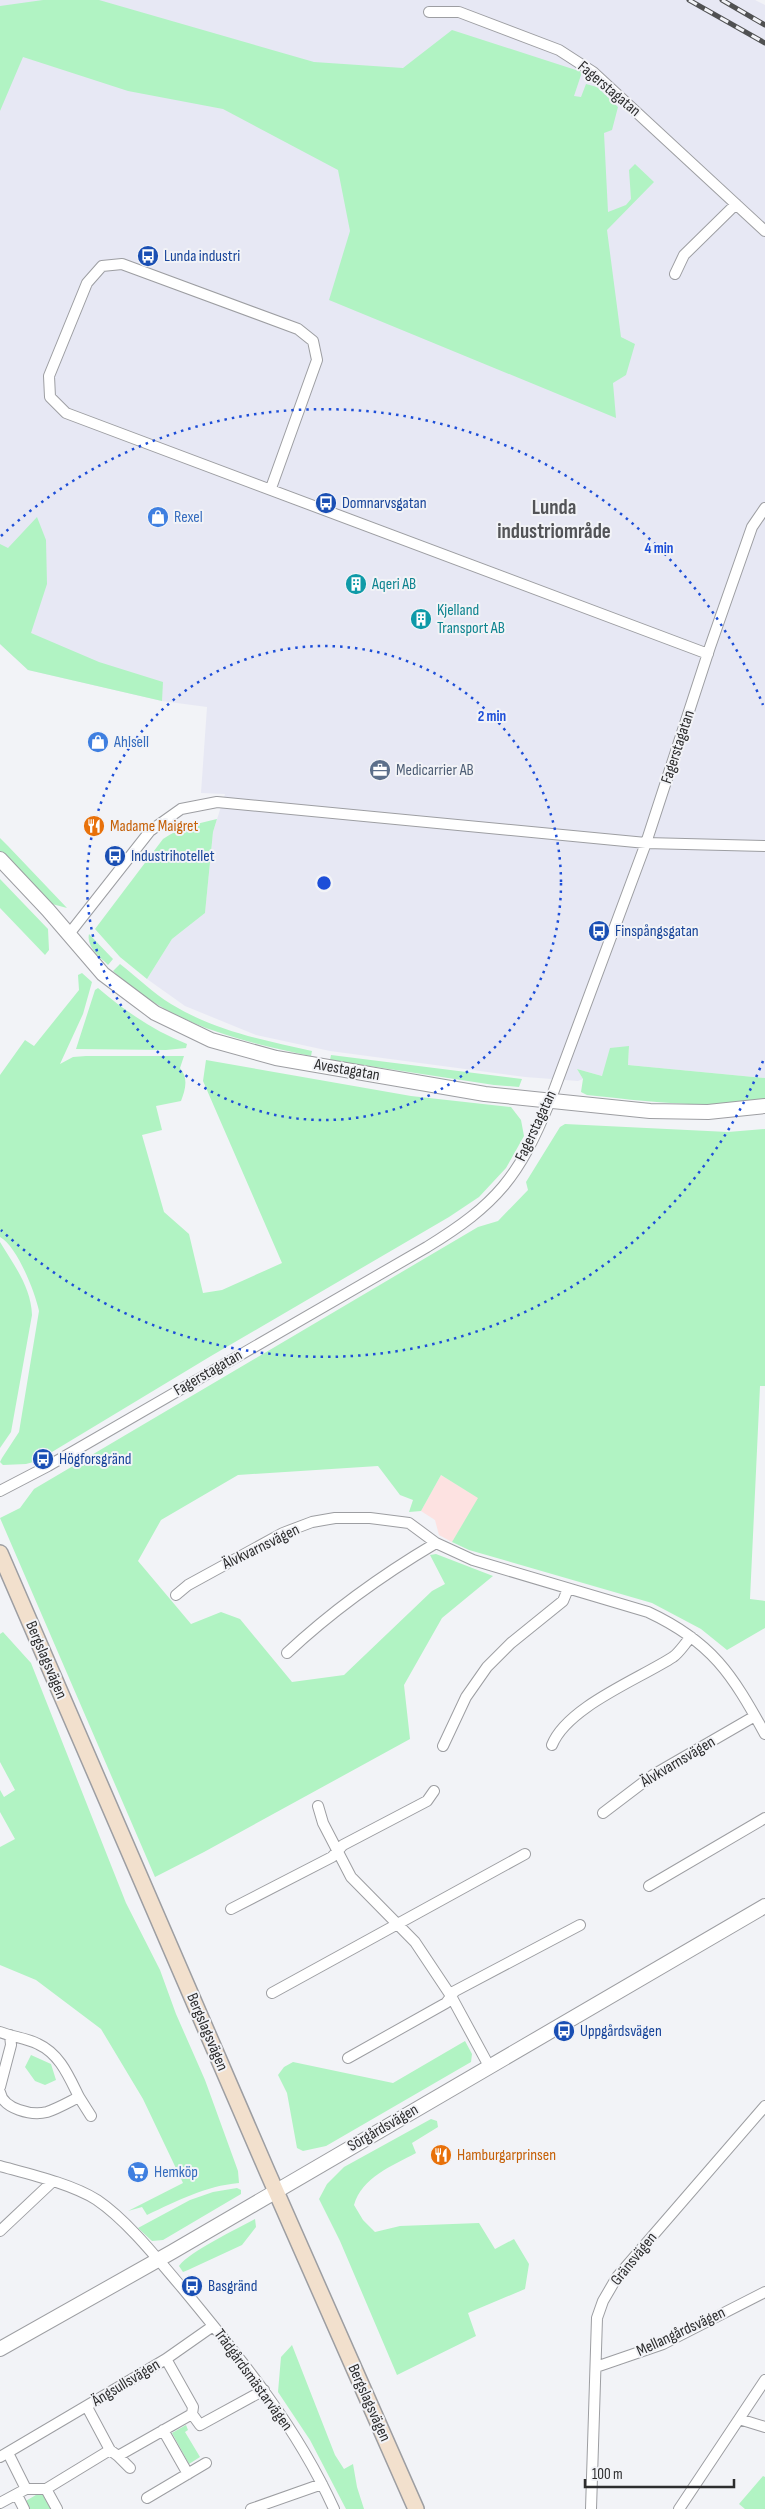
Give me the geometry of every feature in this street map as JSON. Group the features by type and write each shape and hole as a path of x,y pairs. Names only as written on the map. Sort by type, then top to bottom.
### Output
{"main road":[{"name":"Bergslagsvägen","path":"0,1553 416,2509"}],"street":[{"name":"Fagerstagatan","path":"429,12 459,12 559,50 594,72 765,232"},
{"path":"675,274 684,255 736,204"},
{"path":"270,488 317,360 312,341 298,329 122,264 102,266 87,283 49,376 50,397 66,413 708,654"},
{"name":"Fagerstagatan","path":"0,1491 48,1466 455,1230 482,1210 509,1182 526,1154 550,1101 646,843 752,527 765,508"},
{"path":"69,934 150,831 181,809 217,802 646,843 765,846"},
{"name":"Avestagatan","path":"0,859 112,982 156,1013 211,1040 301,1063 485,1094 650,1112 684,1112 765,1106"},
{"name":"Älvkvarnsvägen","path":"176,1595 188,1585 252,1548 312,1522 335,1518 370,1518 409,1523 436,1543 473,1560 648,1612 670,1623 691,1637 722,1664 765,1734"},
{"path":"287,1653 318,1624 367,1586 436,1543"},
{"path":"444,1746 466,1697 487,1666 510,1643 563,1601 568,1589"},
{"path":"552,1745 557,1733 592,1703 674,1655 691,1637"},
{"name":"Älvkvarnsvägen","path":"603,1813 652,1775 755,1716"},
{"path":"231,1909 332,1857 343,1845 427,1801 434,1791"},
{"path":"318,1806 323,1823 359,1886 415,1942 451,1996 489,2066"},
{"path":"649,1886 765,1818"},
{"path":"272,1993 525,1854"},
{"name":"Sörgårdsvägen","path":"0,2348 158,2260 765,1906"},
{"path":"348,2058 446,2003 455,1991 580,1925"},
{"path":"0,2087 11,2045 5,2034"},
{"path":"5,2034 40,2045 55,2056 62,2064 90,2116"},
{"path":"0,2092 1,2097 10,2105 28,2113 46,2112 79,2097"},
{"name":"Gränsvägen","path":"591,2509 597,2318 603,2301 617,2277 765,2106"},
{"path":"0,2166 52,2182 96,2200 118,2218 158,2260"},
{"path":"0,2231 52,2182"},
{"name":"Trädgårdsmästarvägen","path":"158,2260 214,2326 283,2416 334,2509"},
{"name":"Mellangårdsvägen","path":"596,2367 663,2344 765,2292"},
{"name":"Ängsullsvägen","path":"24,2509 22,2492 4,2455 166,2359 214,2326"},
{"name":"Ängsullsvägen","path":"166,2359 193,2407 192,2414"},
{"path":"679,2509 765,2380"},
{"path":"0,2503 22,2492 46,2489 192,2414 200,2425 264,2390"},
{"name":"Ängsullsvägen","path":"87,2407 114,2453 130,2468"},
{"path":"739,2419 765,2427"},
{"path":"163,2430 188,2474"},
{"path":"147,2498 206,2463"},
{"path":"251,2509 322,2484"},
{"path":"46,2489 57,2509"}],"shaded area":[{"name":"Lunda industriområde","path":"0,0 755,0 765,5 765,1078 628,1065 629,1046 602,1076 577,1069 583,1079 578,1081 525,1077 330,1051 256,1035 185,1006 147,979 172,939 205,913 213,832 225,794 201,793 207,707 162,701 28,670 0,644"},
{"path":"441,1475 479,1498 452,1542 439,1535 435,1520 421,1511"}],"green space":[{"path":"43,0 99,0 314,62 403,68 452,30 582,72 574,96 581,97 586,84 597,87 618,107 612,130 604,133 608,212 626,205 631,199 629,170 635,164 654,182 607,230 621,337 635,344 626,375 613,383 616,418 329,300 350,231 338,170 223,109 128,91 23,57 0,111 0,6"},
{"path":"37,517 46,540 47,584 31,633 99,662 163,682 162,701 28,670 0,644 0,544 8,548"},
{"path":"217,819 213,832 205,913 172,939 147,979 120,957 95,929 163,839 182,829"},
{"path":"0,838 67,908 52,904 0,852"},
{"path":"0,879 48,929 49,950 45,955 0,908"},
{"path":"89,934 113,959 108,965 92,947"},
{"path":"120,964 158,995 188,1013 240,1034 312,1051 311,1056 257,1044 206,1028 181,1017 158,1005 113,971"},
{"path":"82,973 92,982 83,1014 60,1064 73,1057 86,1056 184,1056 180,1068 185,1076 184,1093 181,1101 156,1106 162,1130 142,1135 164,1212 189,1234 203,1293 222,1290 282,1263 203,1081 206,1060 411,1096 511,1107 521,1120 524,1136 506,1168 479,1197 449,1217 211,1356 37,1461 26,1464 3,1465 0,1462 19,1432 39,1311 34,1293 19,1259 0,1237 0,1075 25,1040 34,1046 79,990 78,975"},
{"path":"98,988 140,1020 187,1044 186,1048 166,1050 76,1049 95,990"},
{"path":"629,1046 628,1065 765,1078 765,1099 720,1104 698,1104 653,1102 587,1095 581,1092 583,1079 577,1069 602,1076 610,1048"},
{"path":"331,1055 522,1079 519,1087 494,1085 330,1060"},
{"path":"565,1124 728,1132 765,1129 765,1386 760,1386 750,1599 765,1601 765,1628 727,1650 701,1629 652,1603 469,1550 452,1542 478,1498 441,1475 421,1511 409,1512 413,1500 400,1495 378,1466 238,1475 161,1520 138,1561 191,1624 221,1612 240,1619 292,1682 344,1675 432,1591 445,1584 430,1555 436,1554 493,1576 442,1618 404,1685 410,1739 155,1877 0,1518 20,1508 34,1489 478,1227 498,1221 528,1190 526,1182 560,1127"},
{"path":"0,1242 16,1268 29,1295 32,1315 11,1432 0,1448"},
{"path":"3,1632 31,1663 126,1903 160,1970 176,2014 205,2080 238,2171 239,2183 214,2187 147,2215 142,2207 128,2211 183,2183 143,2099 101,2029 36,1980 0,1965 0,1847 15,1839 0,1812 0,1790 4,1797 15,1790 0,1762 0,1634"},
{"path":"465,2041 472,2054 471,2062 326,2146 303,2151 297,2148 287,2093 278,2075 284,2067 293,2062 393,2083"},
{"path":"31,2055 51,2064 56,2080 45,2085 35,2081 25,2067"},
{"path":"431,2119 437,2121 438,2127 412,2143 416,2153 379,2173 358,2195 354,2205 363,2220 375,2232 400,2226 479,2223 495,2249 514,2239 529,2264 525,2289 468,2313 476,2336 397,2375 340,2241 319,2199 327,2184 344,2167"},
{"path":"237,2188 241,2190 241,2194 163,2240 152,2241 138,2228 190,2200 213,2192"},
{"path":"255,2219 256,2227 242,2245 183,2272 179,2266 193,2254"},
{"path":"292,2345 335,2455 344,2469 353,2464 357,2487 364,2509 346,2509 310,2440 278,2392 281,2357"},
{"path":"186,2425 188,2430 185,2432 200,2457 189,2464 172,2433"},
{"path":"763,2476 765,2477 765,2509 745,2509 739,2504"},
{"path":"41,2492 51,2509 28,2509 24,2502"}],"railway":[{"path":"689,0 765,43"},
{"path":"722,0 765,25"}],"place":[{"name":"Lunda industri","path":"148,256"},
{"name":"Domnarvsgatan","path":"326,503"},
{"name":"Rexel","path":"158,517"},
{"name":"Aqeri AB","path":"356,584"},
{"name":"Kjelland Transport AB","path":"421,619"},
{"name":"Ahlsell","path":"98,742"},
{"name":"Medicarrier AB","path":"380,770"},
{"name":"Madame Maigret","path":"94,826"},
{"name":"Industrihotellet","path":"115,856"},
{"name":"Finspångsgatan","path":"599,931"},
{"name":"Högforsgränd","path":"43,1459"},
{"name":"Uppgårdsvägen","path":"564,2031"},
{"name":"Hamburgarprinsen","path":"441,2155"},
{"name":"Hemköp","path":"138,2172"},
{"name":"Basgränd","path":"192,2286"}],"district":[{"name":"Lunda industriområde","path":"554,519"}]}
